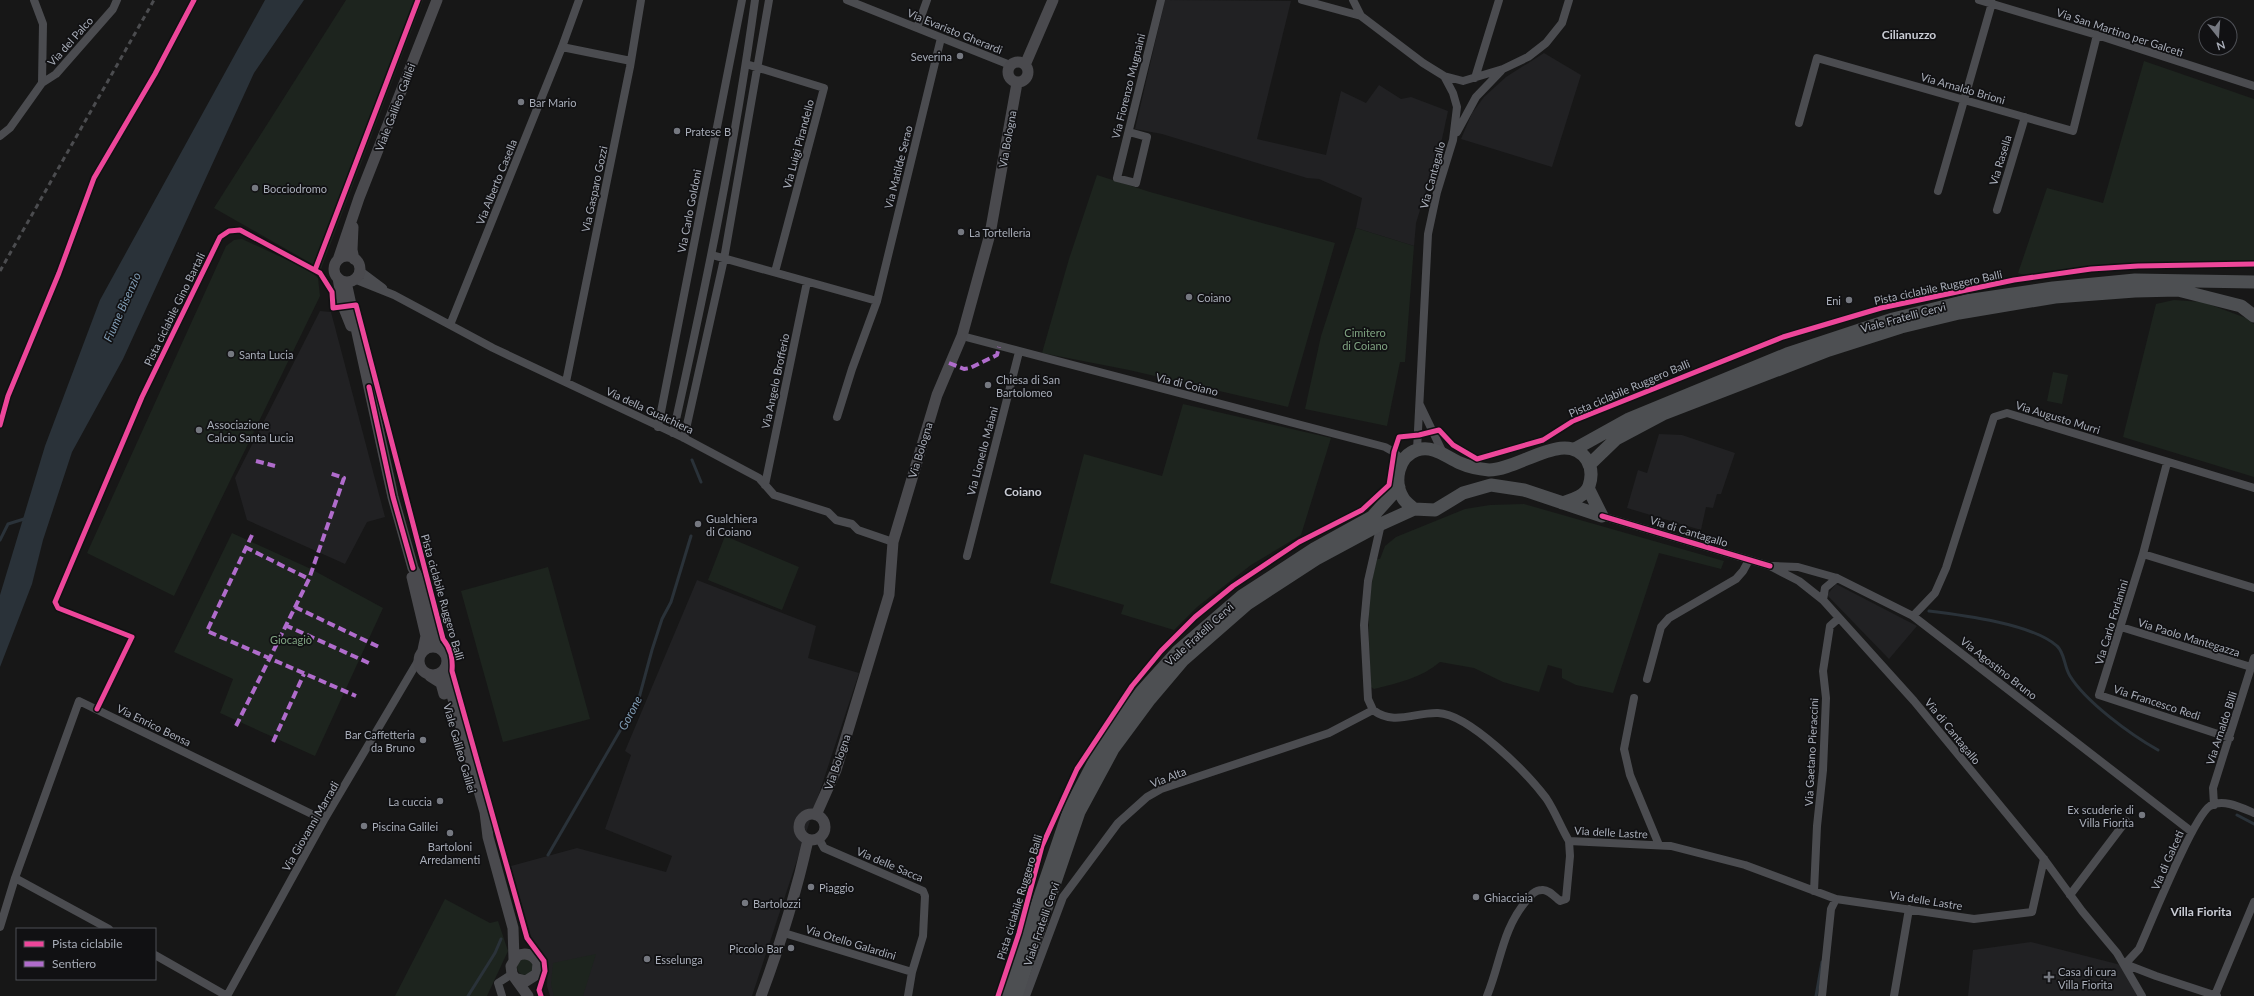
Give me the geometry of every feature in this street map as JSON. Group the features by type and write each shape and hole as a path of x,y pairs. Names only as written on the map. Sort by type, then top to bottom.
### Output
{"main road":[{"name":"Viale Galileo Galilei","path":"349,277 334,271 353,214 437,0"},
{"name":"Via Bologna","path":"816,815 836,770 889,595 893,542 937,395 962,336 990,234 1018,83 1027,78 1028,71 1025,65 1053,0"},
{"path":"1018,83 1012,81 1008,76 1010,65 1016,62 1025,65"},
{"name":"Viale Galileo Galilei","path":"353,214 352,250 354,259 343,306 358,344 393,497 413,568 419,578 425,599 434,633 435,647"},
{"path":"338,260 344,256 354,259"},
{"name":"Viale Fratelli Cervi","path":"1575,449 1629,420 1772,360 1822,341 1893,319 1966,301 2053,288 2135,280 2254,282"},
{"name":"Viale Fratelli Cervi","path":"1589,465 1616,439 1663,414 1829,350 1901,327 1959,313 2054,297 2135,291 2178,290 2241,306 2254,316"},
{"path":"1414,509 1403,499 1399,487 1399,472 1402,460 1417,450 1430,449 1443,453 1458,462 1474,468 1489,470 1517,464 1557,447 1566,446 1575,449 1582,454 1589,465 1592,476 1588,488 1578,498 1562,503"},
{"name":"Viale Fratelli Cervi","path":"1016,996 1078,812 1113,749 1150,699 1183,660 1247,604 1310,563 1381,524 1414,509 1435,510 1463,493 1491,485 1524,490 1602,516"},
{"name":"Viale Fratelli Cervi","path":"1006,996 1070,808 1105,741 1140,692 1177,652 1242,596 1314,549 1372,517 1399,487"},
{"path":"1588,488 1602,516"},
{"name":"Viale Galileo Galilei","path":"413,568 412,580 426,636 421,668 441,683 479,813 485,824 513,928 514,959 511,966 515,976"},
{"path":"421,668 442,672 446,668 447,657 444,651 435,647 423,650"},
{"name":"Viale Galileo Galilei","path":"442,672 448,681 485,812 485,824"},
{"path":"761,996 784,933 813,840 824,834 826,826 822,819 816,815 808,814 800,822 800,833 813,840"},
{"path":"514,959 525,954 532,956 538,963 538,970 534,977 526,981 515,976"},
{"path":"515,976 528,996"}],"street":[{"name":"Via del Palco","path":"34,0 43,24 42,82"},
{"name":"Via del Palco","path":"42,82 56,74 113,9 117,0"},
{"name":"Via Alberto Casella","path":"450,325 562,47 579,0"},
{"name":"Via Gasparo Gozzi","path":"566,382 631,61 641,0"},
{"name":"Via Carlo Goldoni","path":"658,427 742,0"},
{"path":"674,433 712,256 746,64 755,0"},
{"path":"684,438 724,259 759,67 769,0"},
{"name":"Via Evaristo Gherardi","path":"847,0 1010,65"},
{"path":"917,28 927,0"},
{"name":"Via Fiorenzo Mugnaini","path":"1129,132 1147,137 1136,183 1117,178 1161,0"},
{"path":"1302,0 1361,16 1423,63 1444,76 1459,81 1475,78 1503,69 1528,57 1546,42 1562,23 1569,0"},
{"path":"1353,0 1361,16"},
{"path":"1475,78 1499,0"},
{"name":"Via San Martino per Galceti","path":"1979,0 2097,35 2254,86"},
{"path":"1938,191 1992,3"},
{"name":"Via Arnaldo Brioni","path":"1799,123 1817,58 2073,131 2097,35"},
{"name":"Via Matilde Serao","path":"837,417 852,369 877,301 942,38"},
{"path":"562,47 631,61"},
{"path":"746,64 759,67"},
{"name":"Via Luigi Pirandello","path":"759,67 824,88 775,272"},
{"path":"1453,140 1476,97 1503,69"},
{"name":"Via Cantagallo","path":"1417,450 1418,402 1428,234 1437,192 1453,140 1457,107 1453,93 1444,76"},
{"path":"0,136 10,128 42,82"},
{"name":"Via Rasella","path":"1997,210 2025,117"},
{"path":"712,256 877,301"},
{"name":"Via della Gualchiera","path":"349,277 394,296 493,348 684,438 759,478 774,495 828,512 836,520 852,524 858,530 893,542"},
{"name":"Via Angelo Brofferio","path":"765,485 807,282"},
{"name":"Via di Coiano","path":"962,336 1385,447 1394,452 1402,460"},
{"name":"Via Lionello Maiani","path":"966,556 1019,352"},
{"name":"Via Cantagallo","path":"1418,402 1443,453"},
{"name":"Via Augusto Murri","path":"1914,616 1935,592 1946,568 1994,417 2007,413 2167,463 2254,488"},
{"name":"Via Carlo Forlanini","path":"2099,695 2143,554 2167,463"},
{"name":"Via di Cantagallo","path":"1602,516 1770,566 1800,581 1823,600 1910,695 2044,859 2070,895 2125,964 2142,996"},
{"path":"1373,710 1368,699 1364,625 1368,581 1381,524"},
{"path":"2143,554 2254,588"},
{"path":"1647,679 1661,627 1669,618 1736,579 1743,571 1749,560"},
{"name":"Via Agostino Bruno","path":"1770,566 1798,567 1837,578 1914,616 2192,832"},
{"path":"1823,600 1825,588 1837,578"},
{"name":"Via Gaetano Pieraccini","path":"1814,892 1817,826 1823,770 1826,698 1823,671 1830,626 1839,618"},
{"name":"Via Paolo Mantegazza","path":"2121,627 2251,668"},
{"name":"Via Arnaldo Billi","path":"2214,805 2212,788 2230,738 2254,658"},
{"name":"Via Giovanni Marradi","path":"227,996 324,820 421,668"},
{"name":"Via Francesco Redi","path":"2099,695 2230,738"},
{"path":"1634,698 1624,748 1630,776 1659,845"},
{"name":"Via Enrico Bensa","path":"15,878 79,702 324,820"},
{"name":"Via delle Lastre","path":"1373,710 1392,718 1438,712 1462,721 1493,743 1546,799 1569,842 1672,846 1745,865 1836,899 1974,919 2032,912 2044,859"},
{"name":"Via Alta","path":"1026,996 1063,897 1118,823 1143,800 1161,789 1329,733 1373,710"},
{"path":"2214,805 2228,804 2254,813"},
{"name":"Via di Galceti","path":"2125,964 2139,949 2192,832 2207,809 2214,805"},
{"path":"2070,895 2126,821"},
{"name":"Via delle Sacca","path":"813,840 824,848 923,891 925,896 923,936 912,972 908,996"},
{"path":"1487,996 1508,926 1515,914 1534,893 1539,890 1547,891 1560,901 1566,899 1570,856 1569,842"},
{"path":"0,927 15,878 107,928"},
{"path":"1822,996 1832,909 1836,899"},
{"path":"2125,964 2216,996 2254,902"},
{"path":"1894,996 1909,909"},
{"name":"Via Otello Galardini","path":"784,933 912,972"},
{"path":"156,956 227,996"},
{"path":"502,996 498,983 515,976"}],"shaded area":[{"path":"1165,0 1291,1 1257,139 1326,155 1341,91 1366,103 1379,85 1401,99 1411,97 1448,111 1442,139 1416,223 1414,246 1356,228 1362,198 1319,179 1307,178 1162,134 1135,129"},
{"path":"1544,53 1581,75 1552,167 1461,139 1472,113 1484,97 1506,77"},
{"path":"320,311 331,312 385,517 367,522 345,564 247,520 235,478"},
{"path":"1659,434 1682,435 1735,453 1721,494 1717,494 1713,508 1706,507 1701,530 1627,508 1638,470 1647,473"},
{"path":"697,580 816,626 808,658 859,673 752,996 550,996 547,986 548,960 532,940 511,866 577,848 666,872 672,856 605,829 631,755 625,751"},
{"path":"1836,584 1917,626 1889,659 1827,595"},
{"name":"Casa di cura Villa Fiorita","path":"2031,942 2121,965 2140,996 1968,996 1973,950"}],"green space":[{"path":"346,0 423,0 321,269 214,208"},
{"path":"2144,61 2254,99 2254,260 2109,264 2024,275 2018,273 2047,188 2103,203"},
{"name":"Coiano","path":"1097,175 1150,192 1335,243 1288,407 1129,370 1042,353 1069,259"},
{"name":"Cimitero di Coiano","path":"1356,228 1414,246 1405,362 1400,362 1387,426 1305,409 1321,336"},
{"name":"Associazione Calcio Santa Lucia","path":"242,239 309,270 318,278 320,296 174,596 87,553 226,246 234,240"},
{"path":"2174,300 2203,302 2246,318 2254,324 2254,477 2123,437 2156,304"},
{"path":"2053,372 2068,375 2062,404 2047,401"},
{"path":"1183,404 1331,438 1301,535 1251,565 1197,607 1174,630 1121,614 1124,605 1050,583 1084,454 1162,476"},
{"path":"1524,504 1724,561 1721,569 1659,553 1613,693 1576,685 1562,678 1562,669 1548,665 1539,692 1503,682 1474,668 1440,662 1433,668 1409,679 1374,689 1371,687 1369,607 1373,575 1377,559 1380,559 1385,546 1396,537 1465,509 1490,505"},
{"name":"Giocagiò","path":"232,533 311,569 383,608 315,756 220,713 233,679 174,652"},
{"path":"725,536 799,567 782,610 708,580"},
{"path":"548,567 590,719 503,742 461,591"},
{"path":"445,899 490,923 498,921 508,951 487,996 395,996"},
{"path":"596,954 583,996 554,996 551,984 553,963"},
{"path":"525,959 531,961 533,967 531,973 525,975 519,973 517,967 519,961"}],"water":[{"name":"Fiume Bisenzio","path":"265,0 304,0 254,73 123,359 72,452 43,540 32,584 0,667 0,595 45,446 100,300"}],"waterway":[{"name":"Gorone","path":"692,460 701,482"},
{"path":"0,540 8,524 24,519"},
{"name":"Gorone","path":"548,855 639,698 652,650 662,619 671,602 691,536"},
{"path":"1929,611 1978,618 2015,626 2046,638 2060,649 2070,676 2077,686 2110,717 2135,736 2158,750"},
{"path":"2237,815 2254,824"},
{"name":"Gorone","path":"468,996 495,953 501,939"},
{"path":"1816,996 1822,962"}],"railway":[{"path":"0,271 154,0"}],"marked path":[{"path":"949,363 964,369 970,368 997,355 999,347"},
{"path":"256,461 275,466"},
{"path":"236,726 309,579 344,478 329,473"},
{"path":"252,535 207,631 356,696"},
{"path":"245,547 309,579"},
{"path":"295,607 379,647"},
{"path":"285,625 371,664"},
{"path":"273,742 304,674"}],"cycle path":[{"path":"0,425 8,396 59,273 94,178 155,74 194,0"},
{"path":"315,270 418,0"},
{"name":"Pista ciclabile Gino Bartali","path":"97,709 132,637 58,608 55,602 142,397 220,237 229,231 240,230 320,273 332,292 333,308 356,305 443,639 451,654 452,671 527,938 544,961 545,971 539,990 541,996"},
{"name":"Pista ciclabile Ruggero Balli","path":"998,996 1019,933 1042,846 1077,769 1132,686 1161,651 1195,617 1233,586 1299,542 1362,510 1389,485 1394,452 1399,437 1419,435 1439,430 1453,445 1477,459 1543,440 1573,421 1783,337 1881,308 2014,280 2091,269 2138,266 2254,264"},
{"path":"369,387 393,497 413,568"},
{"path":"1602,516 1770,566"}],"place":[{"name":"Severina","path":"960,56"},
{"name":"Bar Mario","path":"521,102"},
{"name":"Pratese B","path":"677,131"},
{"name":"Bocciodromo","path":"255,188"},
{"name":"La Tortelleria","path":"961,232"},
{"name":"Coiano","path":"1189,297"},
{"name":"Eni","path":"1849,300"},
{"name":"Santa Lucia","path":"231,354"},
{"name":"Chiesa di San Bartolomeo","path":"988,385"},
{"name":"Associazione Calcio Santa Lucia","path":"199,430"},
{"name":"Gualchiera di Coiano","path":"698,524"},
{"name":"Bar Caffetteria da Bruno","path":"423,740"},
{"name":"La cuccia","path":"440,801"},
{"name":"Ex scuderie di Villa Fiorita","path":"2142,815"},
{"name":"Piscina Galilei","path":"364,826"},
{"name":"Bartoloni Arredamenti","path":"450,833"},
{"name":"Piaggio","path":"811,887"},
{"name":"Ghiacciaia","path":"1476,897"},
{"name":"Bartolozzi","path":"745,903"},
{"name":"Piccolo Bar","path":"791,948"},
{"name":"Esselunga","path":"647,959"},
{"name":"Casa di cura Villa Fiorita","path":"2049,977"}],"district":[{"name":"Cilianuzzo","path":"1909,34"},
{"name":"Coiano","path":"1023,491"},
{"name":"Villa Fiorita","path":"2201,911"}]}
